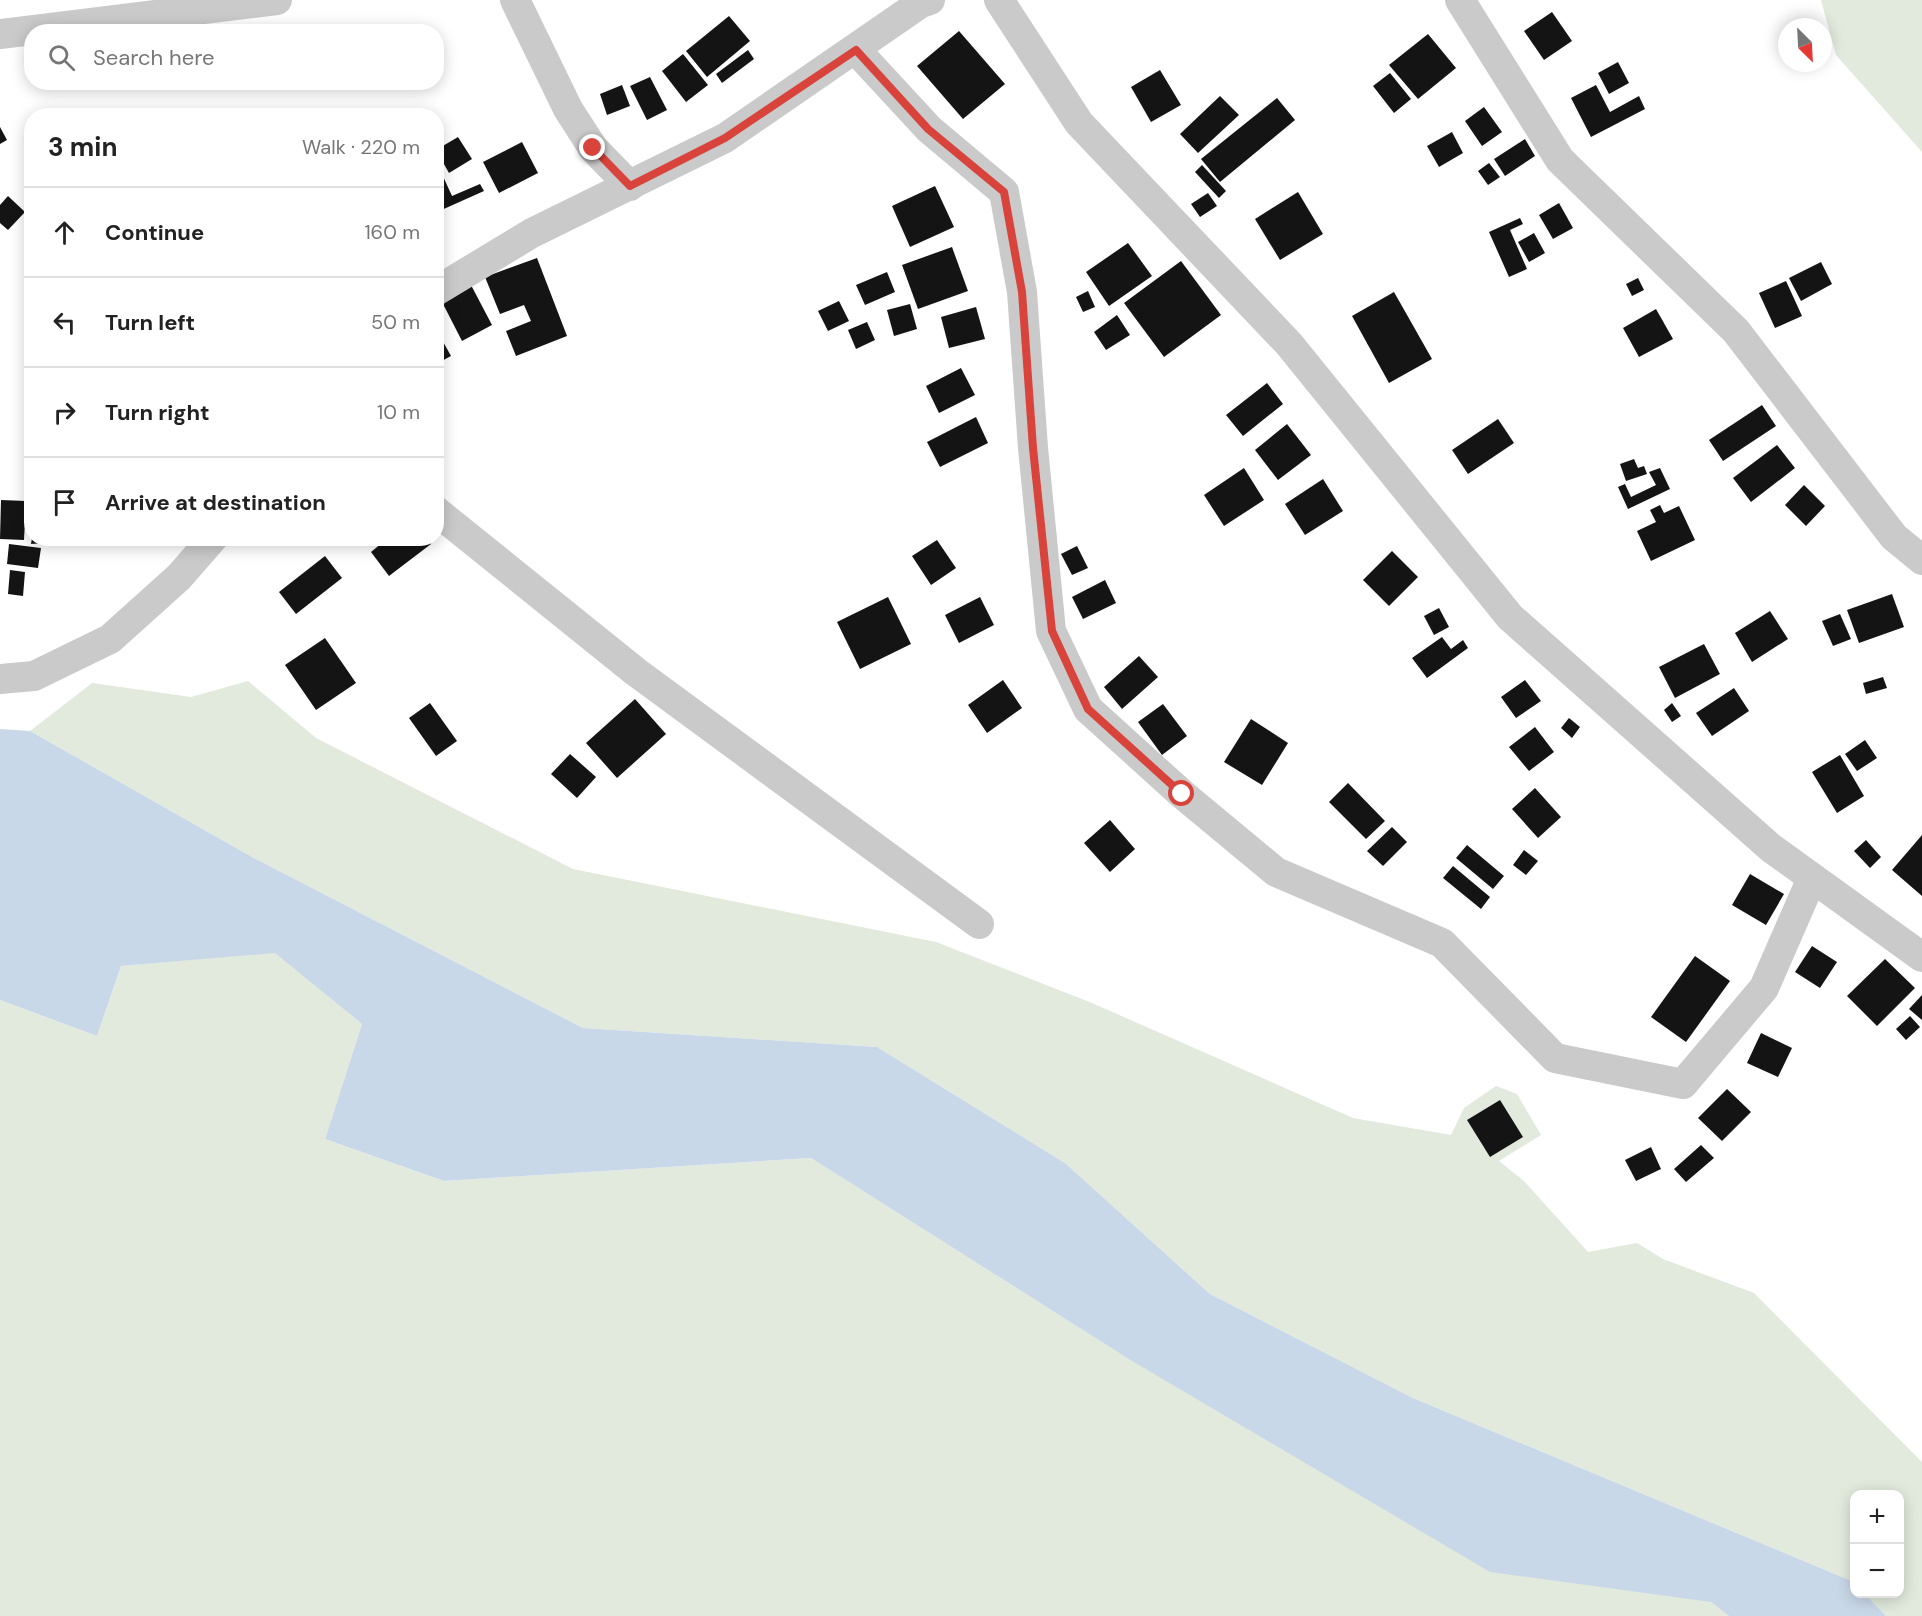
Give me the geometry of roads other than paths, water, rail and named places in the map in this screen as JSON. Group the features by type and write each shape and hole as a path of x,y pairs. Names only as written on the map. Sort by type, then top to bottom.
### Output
{"street":[{"path":"93,24 277,0"},
{"path":"515,0 574,119 593,148 630,186"},
{"path":"999,0 1079,123 1289,344 1510,617 1771,848 1922,957"},
{"path":"1460,0 1560,160 1736,331 1894,537 1922,560"},
{"path":"444,286 531,233 725,138 856,50 923,1"},
{"path":"0,34 24,31"},
{"path":"856,50 928,129 1004,192 1022,292 1033,448 1052,631 1088,709 1182,794 1276,872 1442,943 1555,1058 1683,1084 1764,988 1812,878"},
{"path":"444,517 636,672 979,924"},
{"path":"0,679 34,676 110,639 179,577 206,546"}],"water":[{"path":"0,729 30,731 252,857 583,1028 877,1047 1065,1163 1210,1294 1413,1398 1850,1580 1850,1598 1869,1598 1886,1616 1729,1616 1711,1602 1490,1572 1127,1358 811,1158 444,1181 325,1139 362,1024 275,953 121,966 97,1036 0,1000"}]}
